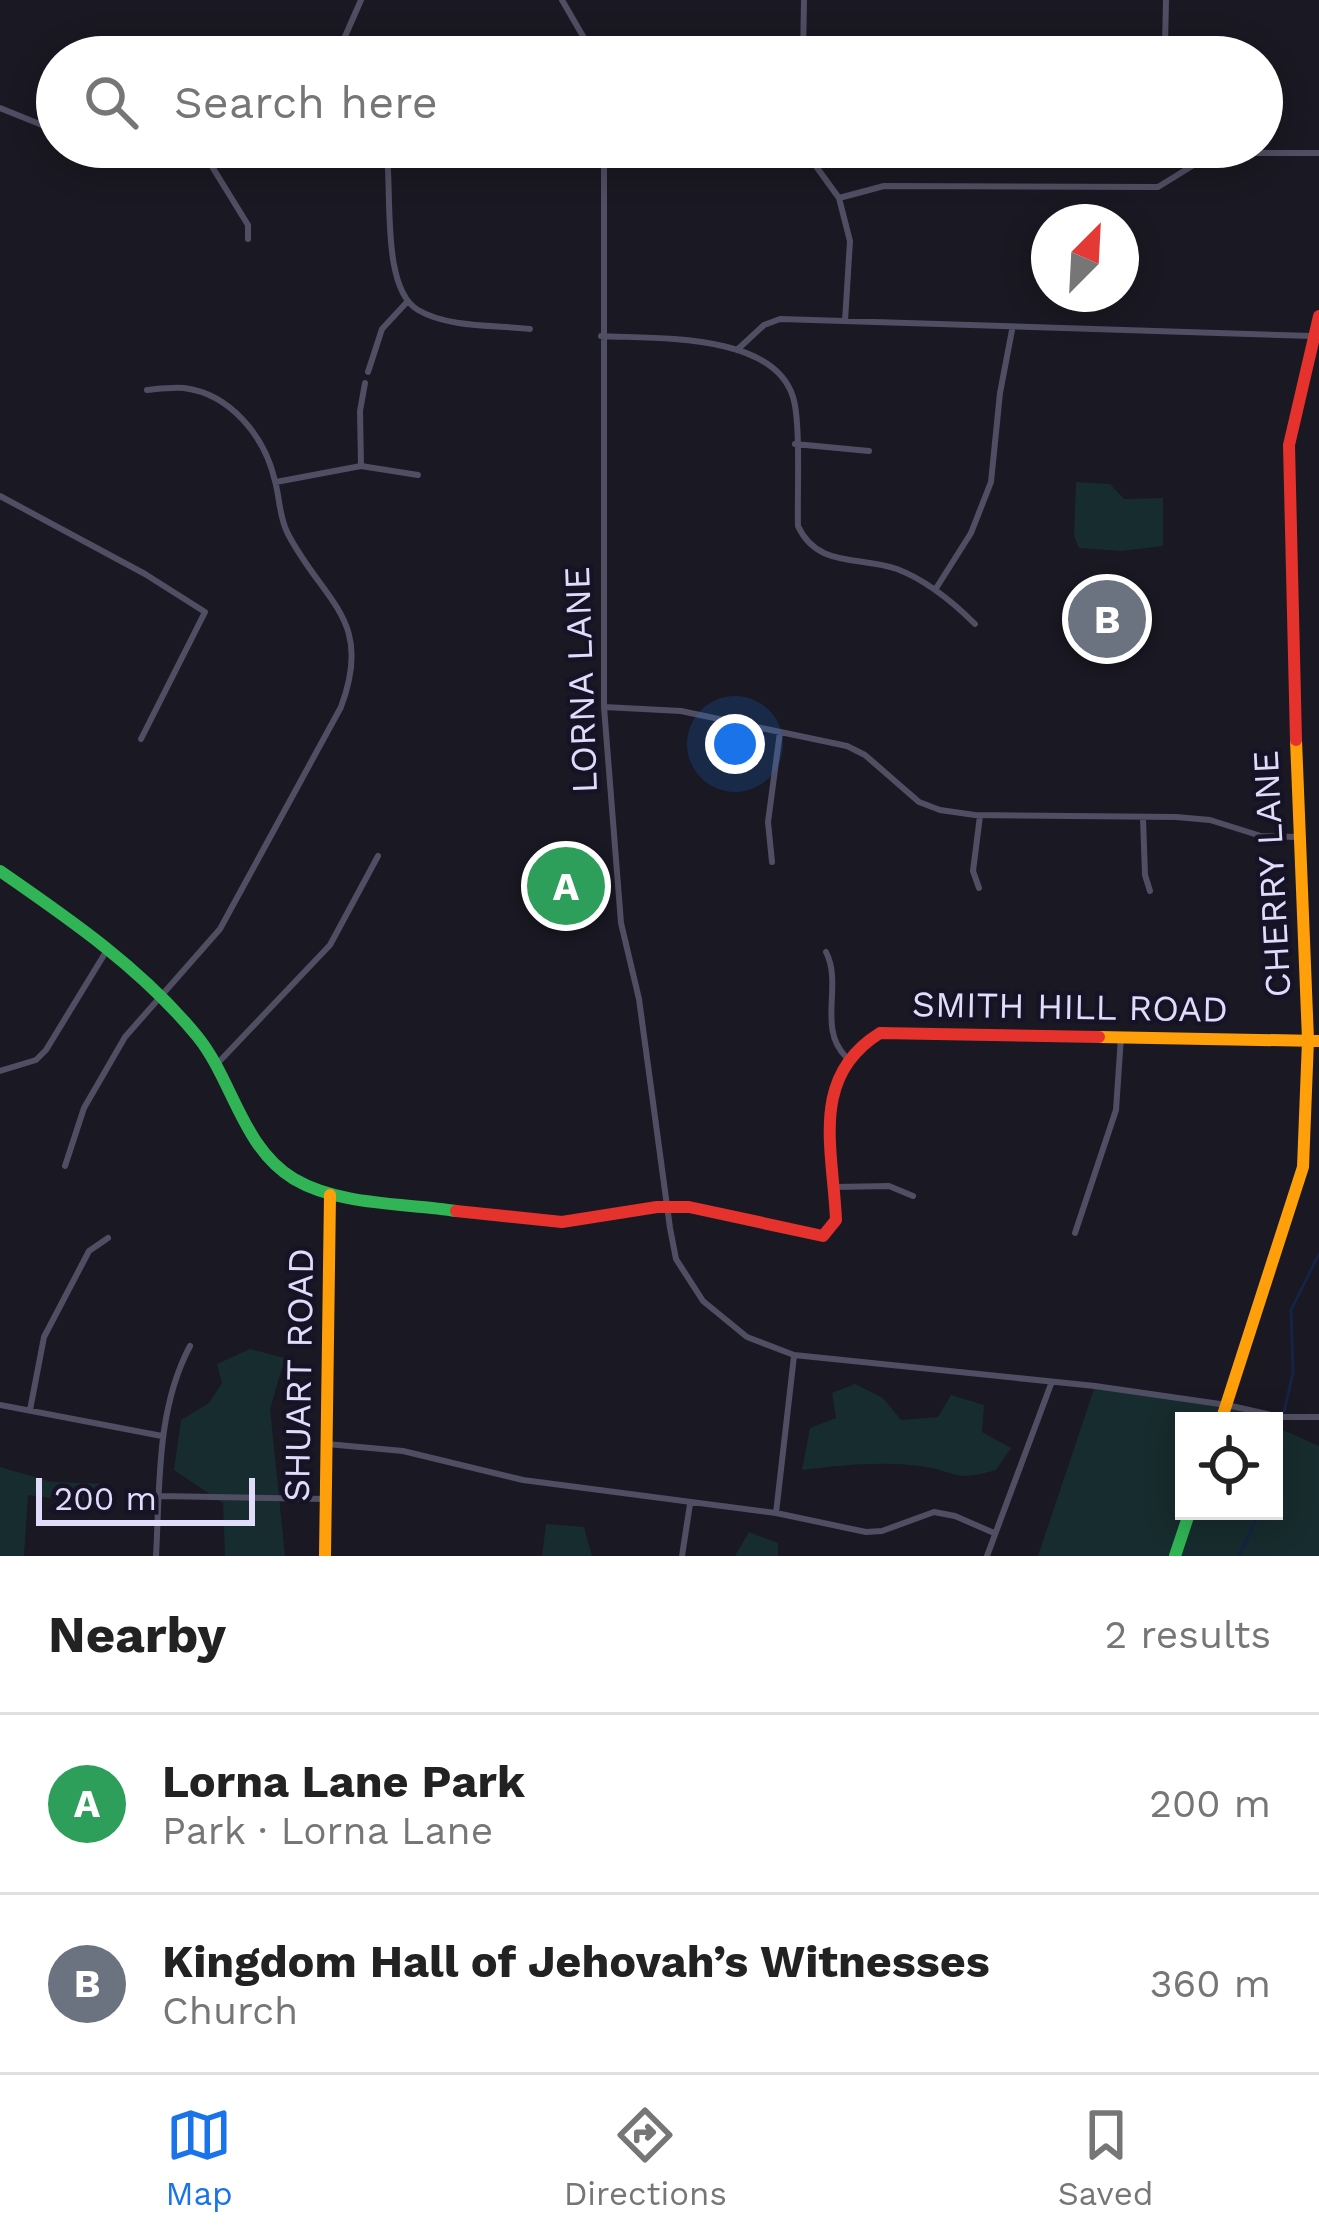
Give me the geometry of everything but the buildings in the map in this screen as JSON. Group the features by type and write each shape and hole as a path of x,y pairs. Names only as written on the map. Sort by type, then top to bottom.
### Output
{"street":[{"path":"345,36 361,0"},
{"path":"562,0 583,36"},
{"path":"803,36 804,0"},
{"path":"1165,36 1166,0"},
{"path":"0,108 36,123"},
{"path":"1283,152 1319,153"},
{"path":"213,168 248,225 248,239"},
{"path":"387,168 394,263 406,302 440,318 530,329"},
{"name":"LORNA LANE","path":"604,168 604,707 621,923 638,999 676,1259 703,1301 746,1337 794,1355 1227,1405 1280,1417 1319,1418"},
{"path":"817,168 839,198 850,241 845,322"},
{"path":"839,198 884,186 1158,187 1186,168"},
{"path":"368,372 382,329 406,302"},
{"name":"CHERRY LANE","path":"1224,1412 1303,1167 1314,1040 1298,837 1289,446 1319,316"},
{"path":"737,350 764,326 779,320 1313,336"},
{"path":"934,590 971,533 991,482 1012,330"},
{"path":"601,336 717,343 782,377 793,398 798,526 815,552 898,570 934,590 975,624"},
{"path":"361,466 360,411 365,383"},
{"path":"65,1166 84,1108 124,1037 220,929 341,707 355,653 345,620 286,531 276,482 258,437 245,420 219,401 185,388 147,389"},
{"path":"795,444 869,451"},
{"path":"276,482 361,466 418,475"},
{"path":"0,496 108,552 205,612 141,739"},
{"path":"604,707 681,710 847,746 865,755 920,802 940,810 1210,820 1261,836 1298,837"},
{"path":"772,862 768,822 780,732"},
{"path":"980,815 973,871 980,888"},
{"path":"1143,816 1150,891"},
{"path":"217,1064 330,945 377,856"},
{"path":"0,871 107,950 183,1020 217,1064 262,1150 293,1178 330,1195 535,1222 566,1222 668,1206 814,1238 823,1236 836,1220 832,1088 846,1057 832,1036 832,971 826,952"},
{"path":"0,1071 36,1060 46,1050 107,950"},
{"name":"SMITH HILL ROAD","path":"846,1057 880,1033 1314,1040"},
{"path":"1076,1232 1116,1110 1120,1037"},
{"path":"836,1187 889,1186 913,1196"},
{"name":"SHUART ROAD","path":"325,1556 330,1195"},
{"path":"30,1410 44,1337 89,1251 107,1238"},
{"path":"157,1556 162,1436 190,1346"},
{"path":"776,1513 794,1355"},
{"path":"986,1556 1051,1384"},
{"path":"0,1405 162,1436"},
{"path":"327,1444 403,1451 524,1480 776,1513 866,1532 934,1512 994,1533"},
{"path":"159,1496 326,1499"},
{"path":"682,1556 690,1504"},
{"path":"1174,1556 1187,1520"}],"green space":[{"path":"1076,482 1110,484 1124,499 1163,498 1163,546 1121,551 1079,548 1074,536"},
{"path":"250,1349 285,1358 270,1409 285,1556 225,1556 223,1503 174,1470 181,1420 209,1403 222,1383 217,1364"},
{"path":"855,1384 883,1398 901,1420 938,1417 951,1395 984,1405 982,1432 1011,1448 996,1470 970,1476 891,1464 802,1470 810,1428 836,1418 832,1393"},
{"path":"1095,1386 1227,1405 1242,1412 1175,1412 1175,1520 1283,1520 1283,1430 1319,1446 1319,1556 1038,1556"},
{"path":"0,1467 52,1482 105,1484 99,1504 28,1495 24,1556 0,1556"},
{"path":"546,1524 584,1527 592,1556 542,1556"},
{"path":"749,1532 778,1543 778,1556 735,1556"}],"waterway":[{"path":"1284,1412 1293,1373 1291,1310 1319,1254"},
{"path":"1239,1556 1256,1520"}],"traffic: fast":[{"path":"0,871 104,947 176,1012 209,1054 250,1132 276,1166 332,1194 456,1211"},
{"path":"1175,1556 1187,1520"}],"traffic: slow":[{"path":"1224,1412 1303,1167 1308,1040 1296,740"},
{"path":"1099,1037 1319,1041"},
{"path":"325,1556 330,1195"}],"traffic: jam":[{"path":"1296,740 1289,445 1319,316"},
{"path":"456,1211 562,1222 657,1207 689,1207 823,1236 836,1220 830,1141 834,1093 858,1051 880,1033 1099,1037"}],"place":[{"name":"Kingdom Hall of Jehovah’s Witnesses","path":"1107,619"},
{"name":"Lorna Lane Park","path":"566,886"}]}
